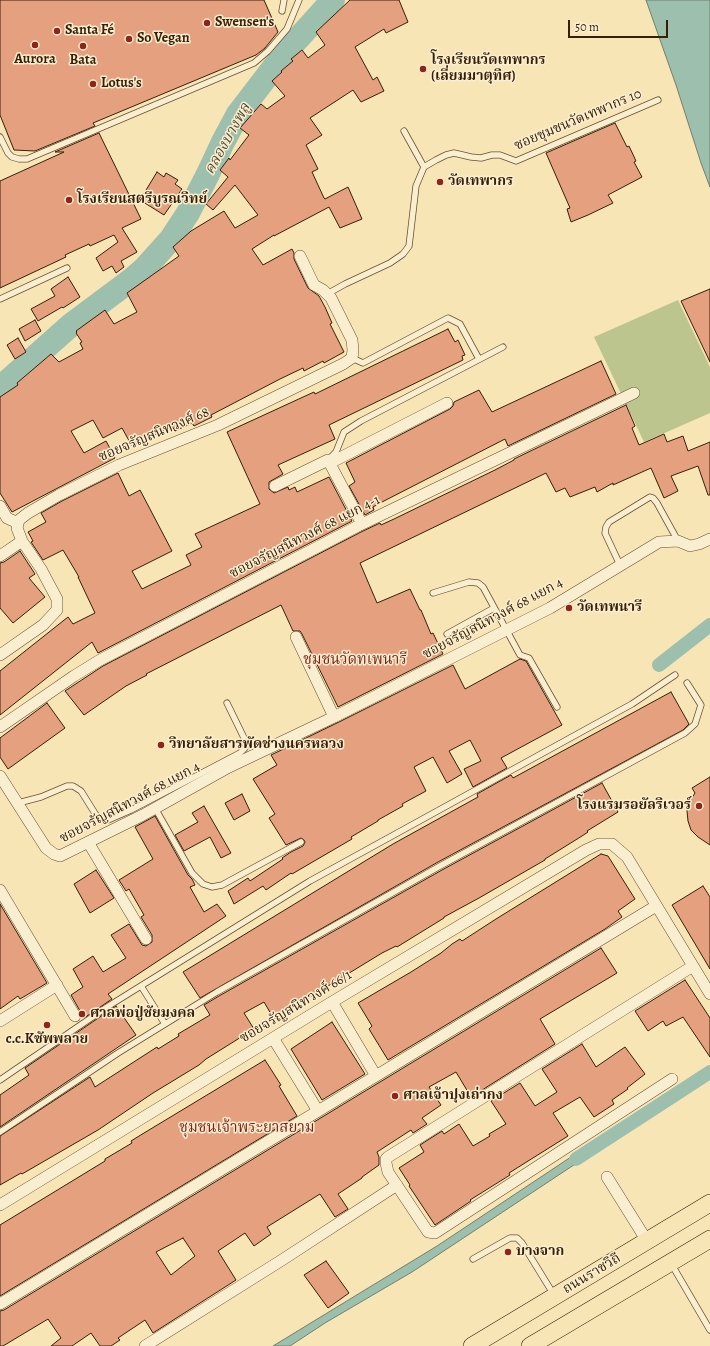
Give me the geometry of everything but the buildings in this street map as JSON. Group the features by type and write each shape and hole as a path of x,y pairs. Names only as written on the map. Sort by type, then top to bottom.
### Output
{"main road":[{"name":"ถนนราชวิถี","path":"472,1345 710,1203"},
{"path":"530,1346 710,1239"}],"street":[{"path":"300,256 314,285 323,290 331,298 352,340 352,358"},
{"name":"ซอยจรัญสนิทวงศ์ 68","path":"18,523 19,520 28,513 119,465 218,425 337,367 352,358"},
{"name":"ซอยจรัญสนิทวงศ์ 68 แยก 4-1","path":"0,727 100,660 362,524 634,393"},
{"path":"275,486 447,403"},
{"path":"329,461 362,524"},
{"path":"0,506 8,518 18,523 17,528 22,541 42,569 57,599 57,610 43,625 0,655"},
{"name":"ซอยจรัญสนิทวงศ์ 68 แยก 4","path":"0,776 46,848 54,854 60,856 155,808 229,767 334,717 550,608 659,542 678,541 690,546 710,539"},
{"path":"0,556 22,541"},
{"path":"296,637 334,717"},
{"path":"88,842 146,939"},
{"name":"ซอยจรัญสนิทวงศ์ 66/1","path":"0,1205 332,1002 586,850 599,844 612,844 627,857 656,906"},
{"path":"0,890 75,1016"},
{"path":"0,1304 656,906 693,966 707,982 710,994"},
{"path":"672,1079 435,1233 428,1232 388,1172 386,1166 386,1159 388,1157 693,966"},
{"path":"0,1021 57,985"},
{"path":"332,1002 376,1076"},
{"path":"273,1038 318,1111"},
{"path":"607,1177 647,1241"},
{"path":"145,1346 282,1260 397,1185"}],"lane":[{"path":"282,11 284,0"},
{"path":"0,137 8,153 12,157 27,159 254,63 268,51 287,29 299,0"},
{"name":"ซอยชุมชนวัดเทพากร 10","path":"424,167 446,155 454,153 480,158 500,155 516,161 658,100"},
{"path":"328,294 345,284 390,263 403,254 409,246 416,186 424,167 404,131"},
{"path":"0,300 67,268"},
{"path":"352,358 363,363 448,318 460,324 479,359"},
{"path":"329,461 336,452 344,432 361,421 503,348"},
{"path":"620,565 605,533 606,527 609,522 650,497 657,503 678,541"},
{"path":"433,593 469,582 478,583 483,587 520,655 529,658 557,707"},
{"path":"447,634 494,608"},
{"path":"0,1080 107,1007 310,881 632,704 675,675"},
{"path":"0,1132 118,1053 217,992 440,866 685,733 695,724 701,705 687,683"},
{"path":"18,803 67,786 73,786 81,790 96,815 102,820 108,820 131,810 240,753 245,748 246,742 227,703"},
{"path":"155,808 192,873 203,884 212,887 222,885 301,842"},
{"path":"141,986 165,1024"},
{"path":"473,1260 510,1238 517,1238 522,1243 554,1296"},
{"path":"670,1263 709,1326"}],"green space":[{"path":"678,300 710,367 710,413 644,442 594,337"}],"shaded area":[{"path":"646,0 710,0 710,187 676,85"},
{"path":"589,1145 595,1151 412,1272 325,1323 290,1346 273,1346 437,1246"}],"waterway":[{"name":"คลองบางพลู","path":"0,388 72,324 145,268 171,239 188,213 238,114 284,54 333,0"},
{"path":"659,665 710,625"},
{"path":"576,1159 710,1072"}],"place":[{"name":"Swensen's","path":"207,23"},
{"name":"Santa Fé","path":"57,31"},
{"name":"So Vegan","path":"129,39"},
{"name":"Aurora","path":"35,45"},
{"name":"Bata","path":"83,46"},
{"name":"โรงเรียนวัดเทพากร (เลี่ยมมาตุทิศ)","path":"423,69"},
{"name":"Lotus's","path":"93,84"},
{"name":"วัดเทพากร","path":"440,182"},
{"name":"โรงเรียนสตรีบูรณวิทย์","path":"69,200"},
{"name":"วัดเทพนารี","path":"569,608"},
{"name":"วิทยาลัยสารพัดช่างนครหลวง","path":"161,745"},
{"name":"โรงแรมรอยัลริเวอร์","path":"699,806"},
{"name":"ศาลพ่อปู่ชัยมงคล","path":"82,1014"},
{"name":"c.c.Kซัพพลาย","path":"47,1025"},
{"name":"ศาลเจ้าปุงเถ่ากง","path":"395,1096"},
{"name":"บางจาก","path":"508,1252"}],"district":[{"name":"ชุมชนวัดทเพนารี","path":"355,660"},
{"name":"ชุมชนเจ้าพระยาสยาม","path":"247,1128"}]}
